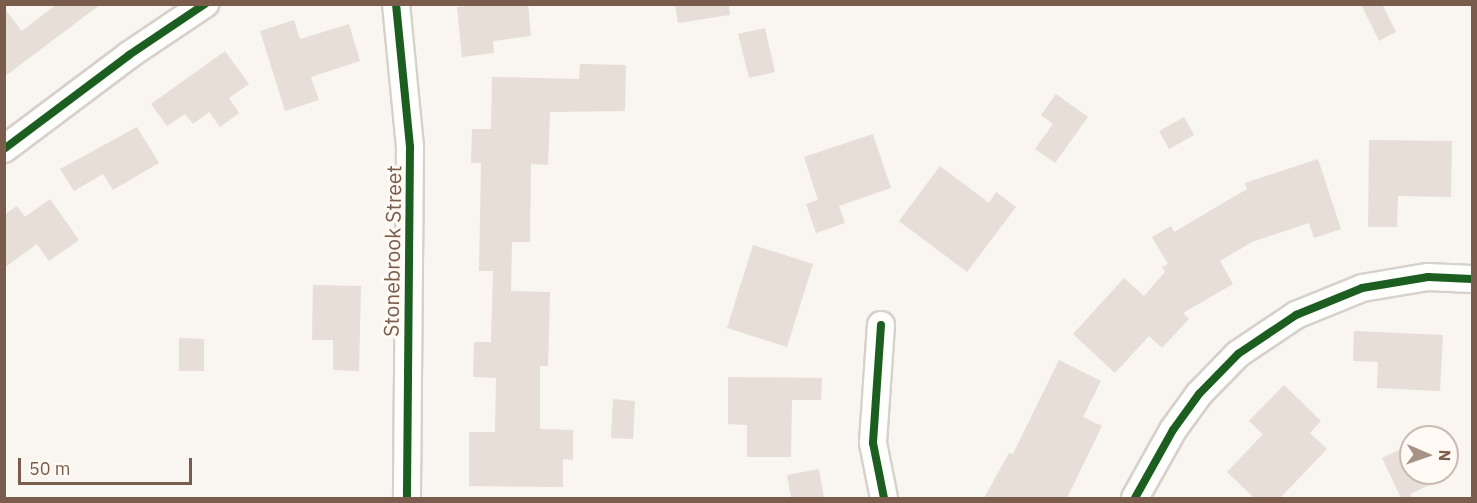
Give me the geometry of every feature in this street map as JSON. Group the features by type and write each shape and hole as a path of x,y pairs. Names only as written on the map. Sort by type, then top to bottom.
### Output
{"street":[{"path":"4,149 129,55 205,4"},
{"name":"Stonebrook Street","path":"396,4 411,147 407,498"},
{"path":"1135,498 1173,430 1200,394 1238,354 1296,315 1362,288 1428,277 1473,279"},
{"path":"880,325 873,443 884,498"}],"building":[{"path":"57,4 101,4 4,77 4,8 22,31"},
{"path":"479,4 528,4 531,36 493,41 494,53 462,57 457,7"},
{"path":"675,4 729,4 730,15 678,23"},
{"path":"1361,4 1382,4 1396,32 1379,41"},
{"path":"294,20 300,39 349,24 360,61 311,77 319,100 285,111 260,31"},
{"path":"765,28 775,72 749,78 738,34"},
{"path":"225,51 249,84 229,98 239,113 220,127 209,112 193,124 185,114 167,126 151,104"},
{"path":"580,64 626,65 625,111 550,112 548,165 531,164 530,242 512,242 511,291 550,292 548,366 540,366 540,429 573,430 573,460 563,459 563,487 469,486 469,432 495,432 496,378 473,377 474,342 491,342 493,271 479,271 481,163 471,163 472,129 491,129 492,77 579,79"},
{"path":"1056,94 1088,117 1055,163 1035,149 1053,124 1041,115"},
{"path":"1184,117 1194,135 1169,149 1159,131"},
{"path":"137,127 159,163 113,190 103,174 74,191 60,169"},
{"path":"873,134 891,188 839,206 845,223 816,233 806,204 818,200 804,157"},
{"path":"1369,140 1452,141 1451,197 1398,196 1397,227 1368,227"},
{"path":"1318,159 1341,229 1314,238 1309,223 1252,242 1220,261 1233,284 1183,313 1189,319 1162,348 1149,336 1115,373 1073,334 1124,278 1144,296 1165,272 1162,267 1168,264 1152,237 1171,226 1174,232 1247,189 1245,183"},
{"path":"940,166 989,203 996,192 1016,207 967,272 899,221"},
{"path":"50,199 79,240 49,261 37,244 4,268 4,215 17,206 25,217"},
{"path":"753,245 813,264 787,347 727,328"},
{"path":"313,285 361,286 359,371 333,370 333,340 312,340"},
{"path":"1354,331 1443,335 1440,391 1377,388 1378,362 1353,361"},
{"path":"179,338 204,339 204,371 179,371"},
{"path":"1059,360 1101,381 1083,417 1102,426 1067,498 984,498 1009,453 1013,454"},
{"path":"728,377 822,378 821,400 792,400 791,457 747,457 747,425 728,424"},
{"path":"1284,385 1321,421 1310,433 1327,449 1280,498 1254,498 1227,472 1263,434 1249,421"},
{"path":"613,399 635,401 633,439 611,438"},
{"path":"1399,450 1399,485 1429,485 1411,494 1411,498 1401,498 1382,458"},
{"path":"819,469 824,498 791,498 787,475"}],"cycle path":[{"path":"4,149 129,55 205,4"},
{"path":"396,4 410,147 407,498"},
{"path":"1135,498 1173,430 1199,394 1238,354 1296,315 1362,288 1428,277 1472,279"},
{"path":"881,325 873,443 884,498"}]}
